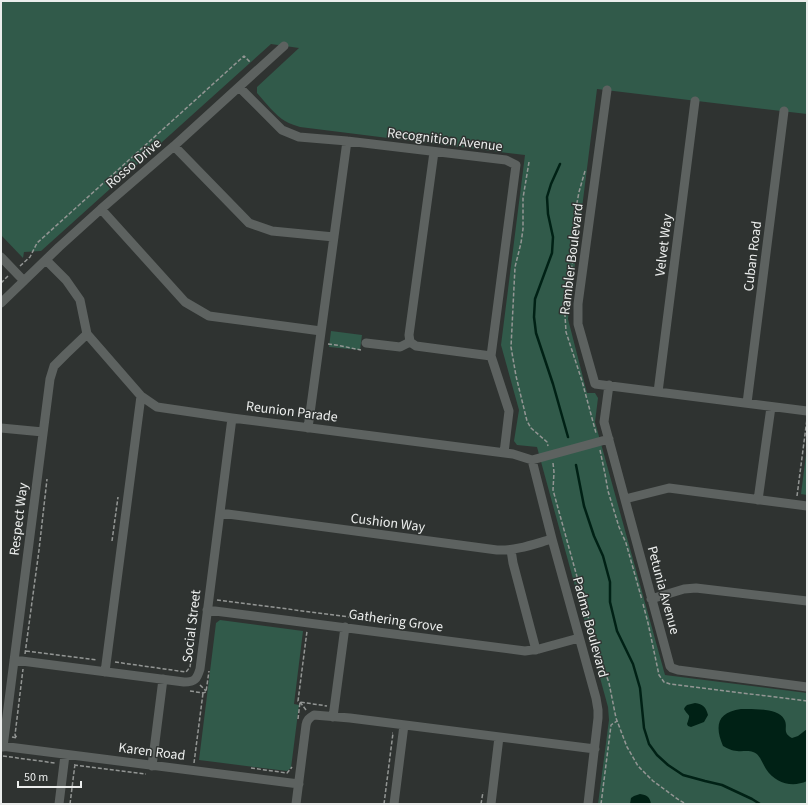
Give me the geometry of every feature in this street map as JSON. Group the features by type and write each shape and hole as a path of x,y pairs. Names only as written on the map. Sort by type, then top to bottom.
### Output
{"street":[{"name":"Rosso Drive","path":"1,303 101,209 174,146 284,46"},
{"name":"Recognition Avenue","path":"239,87 282,130 299,137 347,141 506,160 516,165 491,356 509,412 504,453"},
{"name":"Rambler Boulevard","path":"606,90 578,304 578,324 595,384 807,411"},
{"name":"Velvet Way","path":"658,392 695,101"},
{"name":"Cuban Road","path":"747,404 784,112"},
{"path":"308,428 347,141"},
{"path":"174,146 249,223 272,231 334,237"},
{"path":"434,152 409,335 410,342 416,346 491,356"},
{"path":"101,209 185,302 209,316 321,332"},
{"path":"1,257 24,281"},
{"name":"Reunion Parade","path":"46,260 66,280 80,300 87,334 141,396 157,407 513,454 532,460"},
{"name":"Respect Way","path":"2,746 5,736 50,379 54,366 87,334"},
{"path":"366,343 400,347 410,342"},
{"name":"Petunia Avenue","path":"609,386 604,422 670,666 678,670 807,687"},
{"path":"105,672 141,396"},
{"path":"758,500 771,407"},
{"name":"Social Street","path":"14,660 189,682 198,676 212,611 220,513 232,418"},
{"path":"1,428 43,432"},
{"path":"532,460 609,439"},
{"name":"Padma Boulevard","path":"532,460 598,710 588,804"},
{"path":"625,499 669,488 807,506"},
{"name":"Cushion Way","path":"220,513 503,550 511,550 552,539"},
{"path":"511,550 536,650"},
{"path":"651,598 684,589 696,588 807,601"},
{"name":"Gathering Grove","path":"212,611 525,651 536,650 579,638"},
{"path":"333,717 345,627"},
{"path":"152,766 163,679"},
{"path":"296,804 307,721 314,715 595,749"},
{"path":"394,804 404,725"},
{"path":"491,804 499,737"},
{"name":"Karen Road","path":"2,746 299,784"},
{"path":"59,804 65,755"}],"path":[{"path":"1,283 30,257 37,243 244,56 258,71"},
{"path":"529,162 523,198 523,229 515,267 511,347 516,376 527,421 531,428 547,442 553,464 553,490 597,649 609,683 617,721 627,747 638,766 653,781 686,804"},
{"path":"796,504 807,416"},
{"path":"598,442 608,491 619,527 628,549 648,623 659,675 664,682 807,701"},
{"path":"5,736 17,738 15,735 47,479"},
{"path":"212,611 217,600 358,618"},
{"path":"26,651 186,672 190,667 195,630"},
{"path":"297,724 300,702 298,702 307,631"},
{"path":"194,762 203,693 206,692 209,670"},
{"path":"189,691 203,693"},
{"path":"300,702 335,707"},
{"path":"601,804 611,725 617,721"},
{"path":"384,804 393,733 391,732"},
{"path":"70,804 76,756"},
{"path":"248,768 287,772 292,768"}],"shaded area":[{"path":"1,1 807,1 807,114 597,89 568,319 587,393 595,393 598,398 595,422 665,675 807,693 807,804 598,804 609,720 608,707 537,447 517,445 514,441 519,410 501,345 525,155 300,127 289,123 278,116 257,93 257,87 299,48 271,44 41,251 24,252 23,258 1,235"},
{"path":"331,331 362,335 360,350 329,347"},
{"path":"807,447 807,495 801,494"},
{"path":"220,620 303,631 294,704 299,705 291,768 287,771 199,760 216,623"},
{"path":"695,703 704,706 708,715 704,722 691,727 687,724 689,715 684,709 687,705"},
{"path":"741,709 765,710 781,715 786,724 787,734 792,738 798,736 807,729 807,781 790,784 779,781 770,774 755,753 733,750 723,746 719,732 720,721 727,713"},
{"path":"640,794 648,797 651,804 630,804 631,798"}],"waterway":[{"path":"560,164 547,197 548,214 553,237 552,253 535,299 534,317 536,333 553,384 568,437"},
{"path":"576,465 584,506 594,536 603,556 610,582 610,602 617,631 633,664 640,688 644,728 649,744 657,755 668,765 683,775 722,785 760,804"}]}
